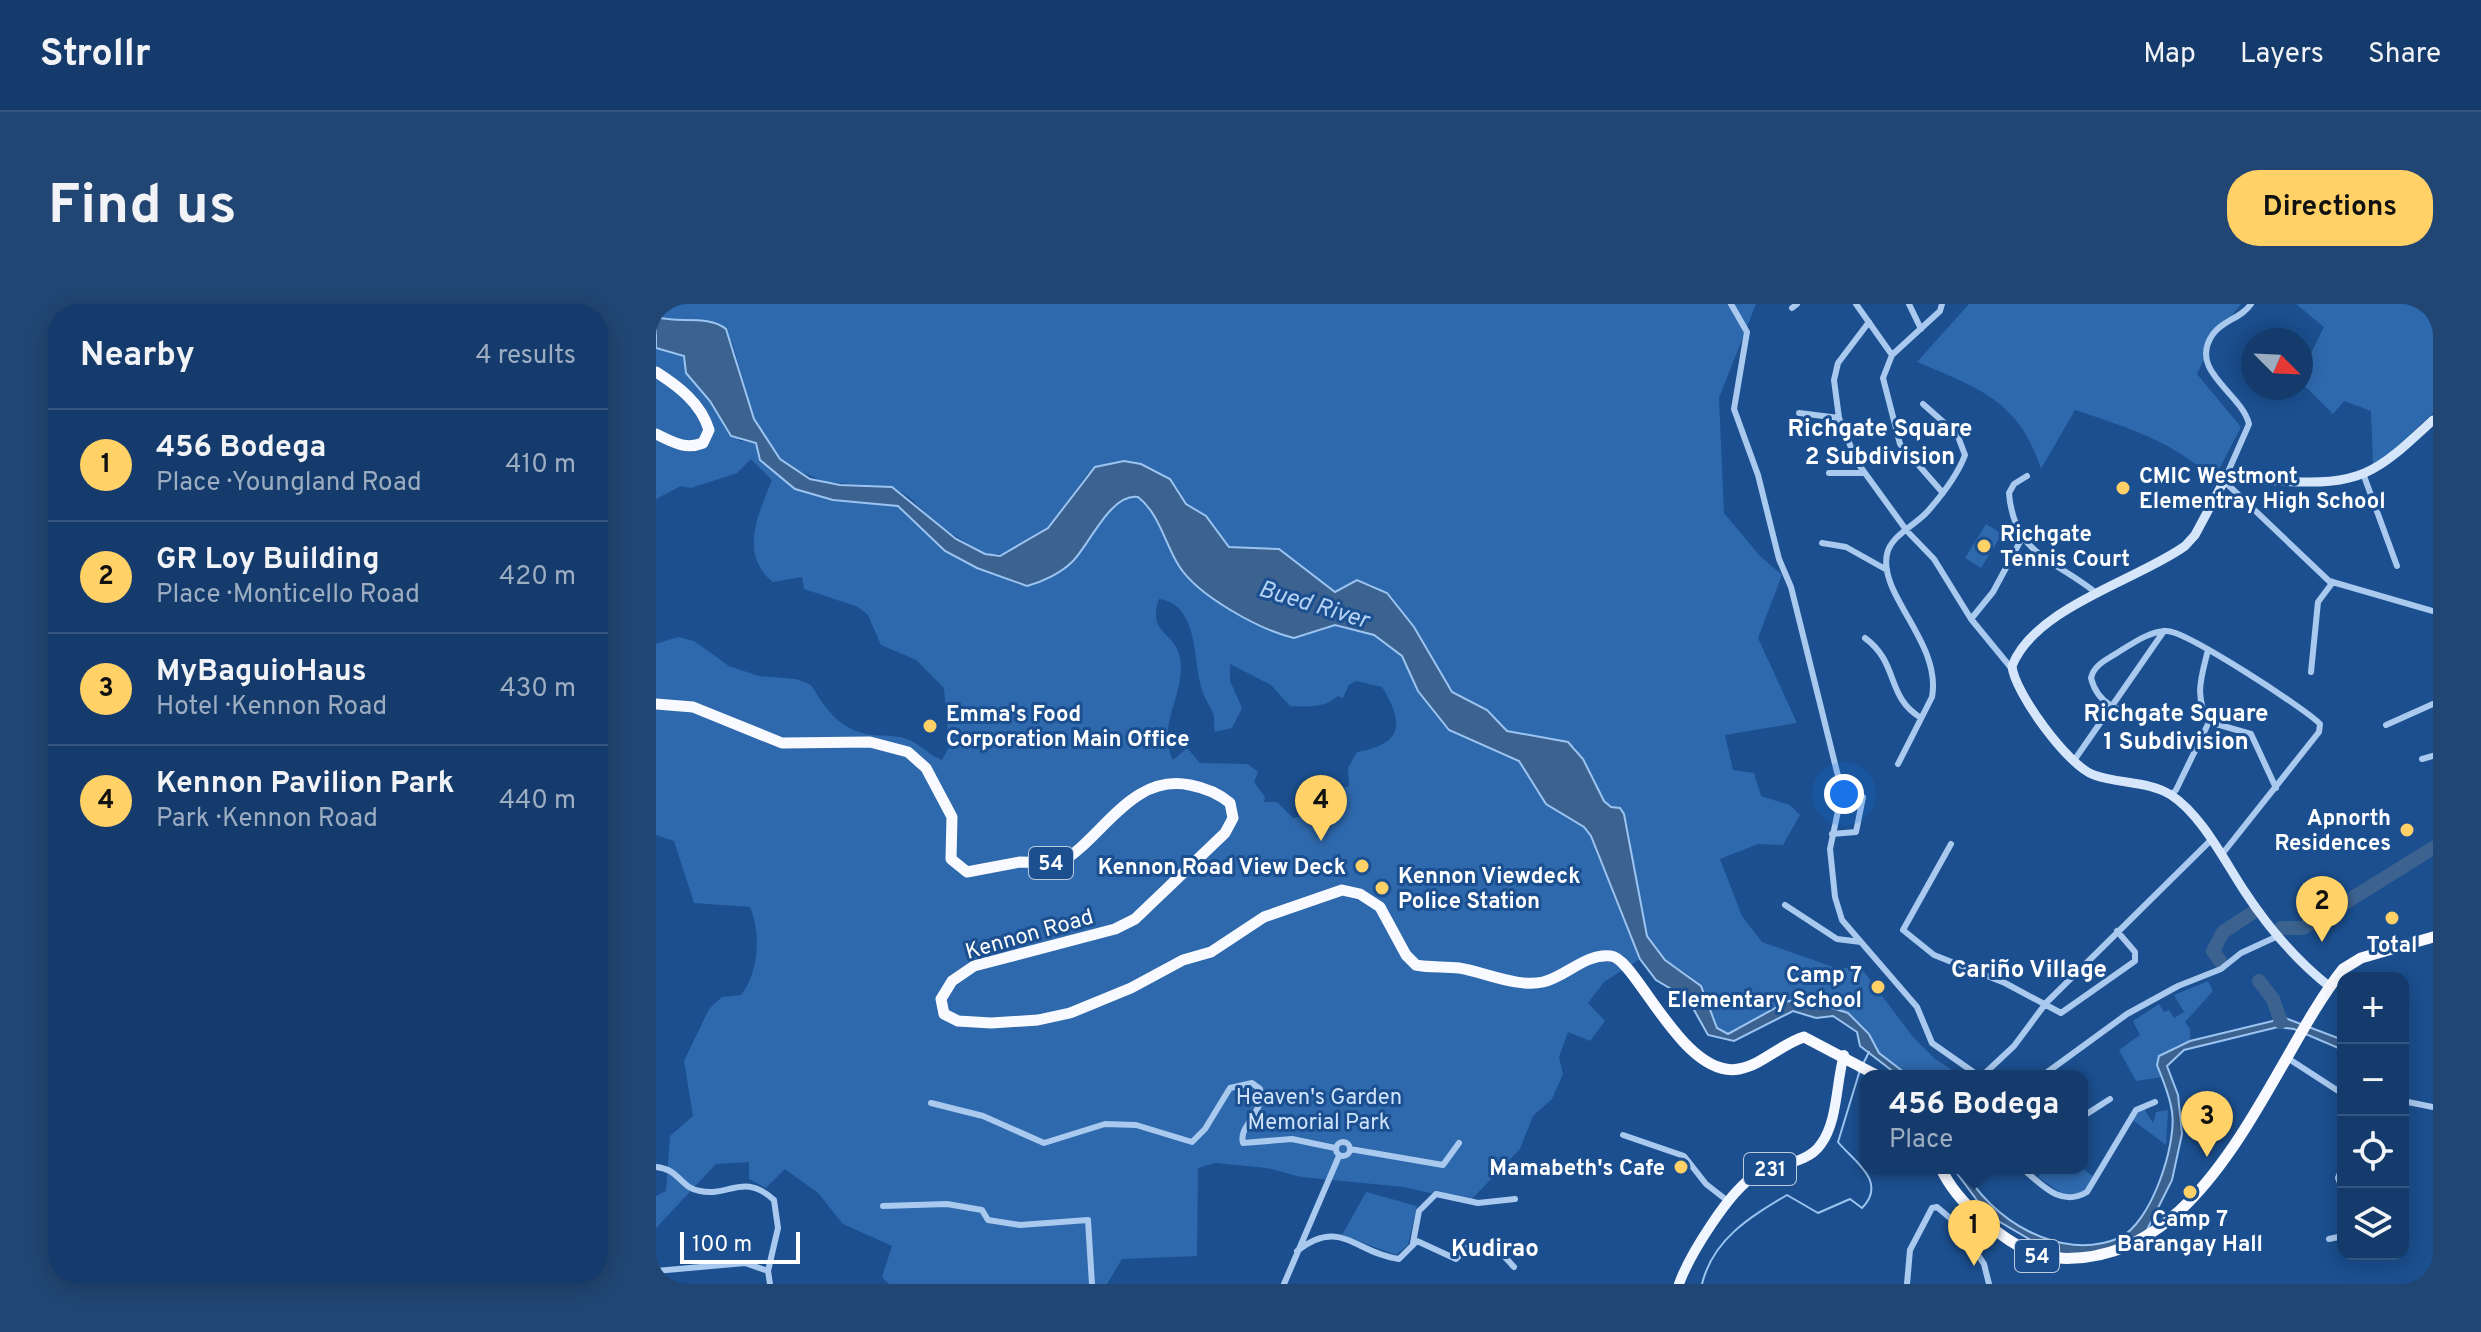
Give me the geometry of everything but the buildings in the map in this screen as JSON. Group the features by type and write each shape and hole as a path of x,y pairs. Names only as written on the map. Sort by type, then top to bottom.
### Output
{"highway":[{"path":"656,372 685,393 702,413 709,430 703,443 694,447 685,447 656,434"},
{"name":"Kennon Road","path":"656,704 693,707 782,743 870,742 908,752 926,768 947,806 952,817 951,859 967,872 1020,862 1060,863 1119,809 1141,792 1159,786 1195,786 1215,792 1230,803 1233,818 1225,833 1135,919 1115,929 974,966 961,973 941,999 944,1014 958,1021 1038,1020 1070,1013 1131,988 1183,960 1211,952 1264,917 1342,890 1360,894 1380,907 1406,955 1416,965 1455,967 1521,982 1544,982 1591,958 1612,955 1623,961 1653,1007 1678,1037 1698,1055 1725,1069 1737,1070 1751,1065 1788,1042 1804,1037 1868,1070"},
{"path":"2195,1214 2343,969 2355,961 2433,937"},
{"name":"54","path":"1949,1174 1964,1199 1997,1231 2032,1254 2069,1266 2102,1268"}],"main road":[{"path":"2330,987 2278,936 2243,889 2223,853 2171,795 2093,775 2073,762 2025,696 2012,669 2016,656 2033,638 2095,592 2185,546 2195,535 2224,481 2316,482 2364,476 2393,457 2433,420"},
{"name":"231","path":"1679,1284 1692,1257 1729,1202 1757,1174 1806,1157 1820,1146 1829,1125 1844,1055"}],"street":[{"path":"1731,304 1747,332 1737,381 1736,420 1758,475 1779,559 1791,587 1842,792 1841,809 1832,834 1837,909 1917,1007 1932,1043 1972,1070"},
{"path":"1856,304 1892,355"},
{"path":"1909,304 1921,329"},
{"path":"1942,304 1940,311 1892,355 1883,378 1898,439 1943,493"},
{"path":"2251,304 2223,322 2205,350 2206,364 2244,411 2249,424 2224,481 2333,582 2426,612 2433,611"},
{"path":"1869,322 1838,363 1834,380 1839,418 1862,473 1907,531 1934,559 1971,619 2012,669"},
{"path":"1898,764 1932,697 1934,676 1922,640 1887,570 1890,545 1943,493 1962,462 1965,448 1957,434 1923,404"},
{"path":"1799,413 1839,418"},
{"path":"1829,473 1862,473"},
{"path":"2027,476 2014,484 2009,493 2022,538 2035,554 2095,592"},
{"path":"2364,476 2397,566"},
{"path":"1971,619 1993,592 2022,538"},
{"path":"1822,543 1846,547 1887,570"},
{"path":"2311,672 2318,602 2333,582"},
{"path":"2073,762 2164,631"},
{"path":"2155,720 2113,708 2098,696 2091,681 2094,670 2128,646 2164,631 2183,635 2320,724 2319,732 2223,853"},
{"path":"1865,638 1883,653 1901,703 1921,718"},
{"path":"2171,795 2209,722 2198,693 2208,650"},
{"path":"2386,725 2433,704"},
{"path":"2209,722 2251,734 2276,788"},
{"path":"2422,759 2433,756"},
{"path":"1832,834 1856,832 1863,797"},
{"path":"1988,1070 2014,1046 2046,1003 2211,840"},
{"path":"1951,844 1903,930 1934,955 2058,1011 2066,1011 2135,961 2135,952 2117,931"},
{"path":"1785,905 1837,939 1861,942"},
{"path":"2050,1070 2127,1014 2221,969 2241,953 2278,936"},
{"path":"2290,1057 2337,1090"},
{"path":"931,1103 972,1112 1044,1143 1105,1124 1136,1125 1192,1142 1205,1129 1230,1088 1252,1083 1260,1089 1261,1105 1244,1132 1243,1143 1292,1139 1346,1155 1350,1149"},
{"path":"2088,1113 2110,1099"},
{"path":"2030,1174 2057,1196 2081,1196 2087,1192 2136,1110 2155,1102"},
{"path":"2409,1102 2433,1107"},
{"path":"1623,1135 1684,1156 1706,1184 1729,1202"},
{"path":"1284,1284 1337,1152 1344,1142 1350,1149 1443,1165 1459,1143"},
{"path":"656,1167 675,1172 695,1190 707,1192 745,1185 774,1200 778,1228 768,1271 770,1284"},
{"path":"1297,1251 1313,1238 1326,1234 1399,1259 1413,1243 1419,1211 1436,1194 1478,1203 1515,1199"},
{"path":"1957,1224 1964,1199"},
{"path":"883,1206 968,1206 982,1210 988,1220 1003,1225 1088,1220 1092,1284"},
{"path":"1907,1284 1910,1250 1932,1208 1937,1207 1957,1224 1984,1264 1989,1284"},
{"path":"2329,1239 2337,1237"},
{"path":"1413,1243 1417,1241 1432,1245 1456,1259 1468,1246 1475,1244 1503,1255 1514,1267"},
{"path":"656,1271 745,1263 768,1271"}],"green space":[{"path":"656,304 1756,304 1719,398 1724,513 1760,556 1782,575 1758,638 1797,723 1725,735 1733,770 1754,773 1761,796 1790,805 1800,815 1783,845 1758,844 1720,859 1742,916 1762,942 1836,968 1861,968 1913,1037 1935,1059 1952,1070 1901,1070 1879,1053 1869,1034 1848,1013 1798,999 1783,1003 1728,1034 1721,1031 1713,1021 1702,988 1659,954 1646,934 1636,901 1631,847 1624,814 1620,808 1611,807 1604,801 1575,747 1544,737 1507,731 1487,710 1452,692 1414,627 1387,593 1368,583 1350,583 1339,592 1330,590 1279,549 1229,547 1206,516 1186,504 1177,487 1088,473 1048,528 1008,554 985,554 938,525 909,497 892,487 825,482 788,466 773,451 754,419 732,342 711,321 681,322 656,317"},
{"path":"1969,304 2241,304 2214,338 2197,374 2241,427 2214,479 2165,445 2131,429 2075,410 2041,469 2021,427 1994,399 1917,362"},
{"path":"2296,304 2433,304 2433,413 2373,469 2371,411 2344,401 2333,414 2313,394 2313,349 2324,327"},
{"name":"Heaven's Garden Memorial Park","path":"656,348 684,356 686,373 710,401 726,429 740,441 756,443 763,463 795,489 833,500 898,506 945,551 1020,585 1076,556 1118,502 1128,497 1138,497 1151,511 1179,567 1317,632 1335,625 1374,635 1402,656 1418,691 1449,730 1519,760 1546,804 1584,827 1591,836 1640,959 1604,982 1588,1003 1605,1021 1590,1041 1568,1032 1559,1057 1563,1074 1552,1099 1533,1116 1520,1149 1469,1202 1404,1187 1301,1177 1267,1168 1215,1163 1198,1168 1197,1256 1122,1259 1107,1284 889,1284 882,1277 892,1246 843,1224 818,1193 785,1169 766,1188 749,1179 749,1162 716,1164 656,1228 656,1196 666,1191 670,1136 693,1116 684,1061 709,1009 722,997 741,995 747,986 755,964 757,940 750,907 694,903 674,841 656,835 656,644 678,637 694,641 729,666 759,676 796,679 811,685 836,718 851,729 904,738 942,760 949,747 944,688 916,660 881,645 868,615 858,607 804,589 802,577 773,582 762,571 756,559 754,533 772,480 751,459 737,473 691,488 681,486 656,499","holes":["1159,599 1180,610 1191,630 1200,683 1213,713 1215,732 1232,728 1242,708 1230,681 1230,664 1271,685 1290,706 1316,706 1338,696 1343,698 1349,685 1356,681 1382,687 1396,721 1391,737 1384,744 1357,752 1348,768 1349,786 1321,794 1316,812 1293,818 1277,802 1264,802 1265,797 1254,782 1258,772 1248,764 1200,763 1187,748 1173,760 1167,734 1179,683 1180,657 1156,619"]},
{"name":"Richgate Tennis Court","path":"1986,524 2002,534 1981,568 1965,558"},
{"path":"2208,981 2213,991 2185,1022 2190,1029 2190,1041 2176,1046 2157,1065 2162,1077 2136,1081 2119,1050 2140,1035 2133,1021 2159,1004 2164,1012 2169,1010 2174,1018 2184,1012 2174,995"},
{"path":"2143,1107 2153,1123 2156,1112 2168,1110 2166,1145 2130,1118"},
{"path":"2088,1172 2094,1177 2085,1192 2064,1195 2038,1177 2040,1174"},
{"path":"1366,1192 1417,1206 1408,1245 1396,1255 1342,1235"}],"water":[{"name":"Bued River","path":"656,317 719,324 726,329 754,419 780,459 810,479 840,485 892,487 956,539 985,554 1000,556 1048,528 1095,467 1124,461 1141,464 1170,479 1186,504 1206,516 1229,547 1279,549 1335,592 1357,580 1387,593 1414,627 1452,692 1487,710 1507,731 1568,742 1583,759 1604,801 1611,807 1620,808 1624,814 1647,936 1665,960 1701,986 1717,1028 1728,1034 1788,1001 1813,1002 1848,1013 1869,1034 1879,1053 1901,1070 1891,1070 1860,1046 1857,1032 1833,1016 1816,1018 1793,1011 1734,1041 1708,1035 1688,999 1656,980 1640,959 1591,836 1584,827 1546,804 1519,761 1449,730 1418,691 1402,656 1374,635 1335,625 1294,638 1264,628 1215,600 1179,566 1151,511 1138,497 1118,503 1068,566 1051,577 1027,586 977,568 945,551 898,506 833,500 795,489 760,460 756,443 731,436 710,401 686,373 684,356 656,348"},
{"path":"2285,1018 2337,1038 2337,1047 2294,1029 2278,1027 2184,1050 2167,1066 2178,1095 2182,1134 2172,1180 2147,1230 2129,1245 2077,1258 2048,1250 1988,1215 1957,1174 1967,1174 1990,1204 2029,1232 2074,1245 2119,1238 2131,1230 2141,1217 2166,1162 2172,1112 2157,1065 2159,1056 2190,1041"}],"waterway":[{"path":"2281,928 2303,928 2433,848"},
{"path":"2220,961 2213,951 2223,932 2252,913"},
{"path":"2259,981 2273,999 2281,1022"},
{"path":"1863,1064 1869,1052"},
{"path":"1860,1070 1838,1142 1860,1165"},
{"path":"1702,1284 1707,1268 1724,1242 1760,1212 1787,1195 1818,1213 1850,1199 1862,1208 1871,1189 1867,1174"}],"place":[{"name":"CMIC Westmont Elementray High School","path":"2123,488"},
{"name":"Richgate Tennis Court","path":"1984,546"},
{"name":"Emma's Food Corporation Main Office","path":"930,726"},
{"name":"Apnorth Residences","path":"2407,830"},
{"name":"Kennon Pavilion Park","path":"1321,841"},
{"name":"Kennon Road View Deck","path":"1362,866"},
{"name":"Kennon Viewdeck Police Station","path":"1382,888"},
{"name":"Total","path":"2392,918"},
{"name":"GR Loy Building","path":"2322,942"},
{"name":"Camp 7 Elementary School","path":"1878,987"},
{"name":"MyBaguioHaus","path":"2207,1157"},
{"name":"Mamabeth's Cafe","path":"1681,1167"},
{"name":"Camp 7 Barangay Hall","path":"2190,1192"},
{"name":"456 Bodega","path":"1974,1266"}],"district":[{"name":"Richgate Square 2 Subdivision","path":"1880,442"},
{"name":"Richgate Square 1 Subdivision","path":"2176,727"},
{"name":"Cariño Village","path":"2029,969"},
{"name":"Kudirao","path":"1495,1248"}]}
